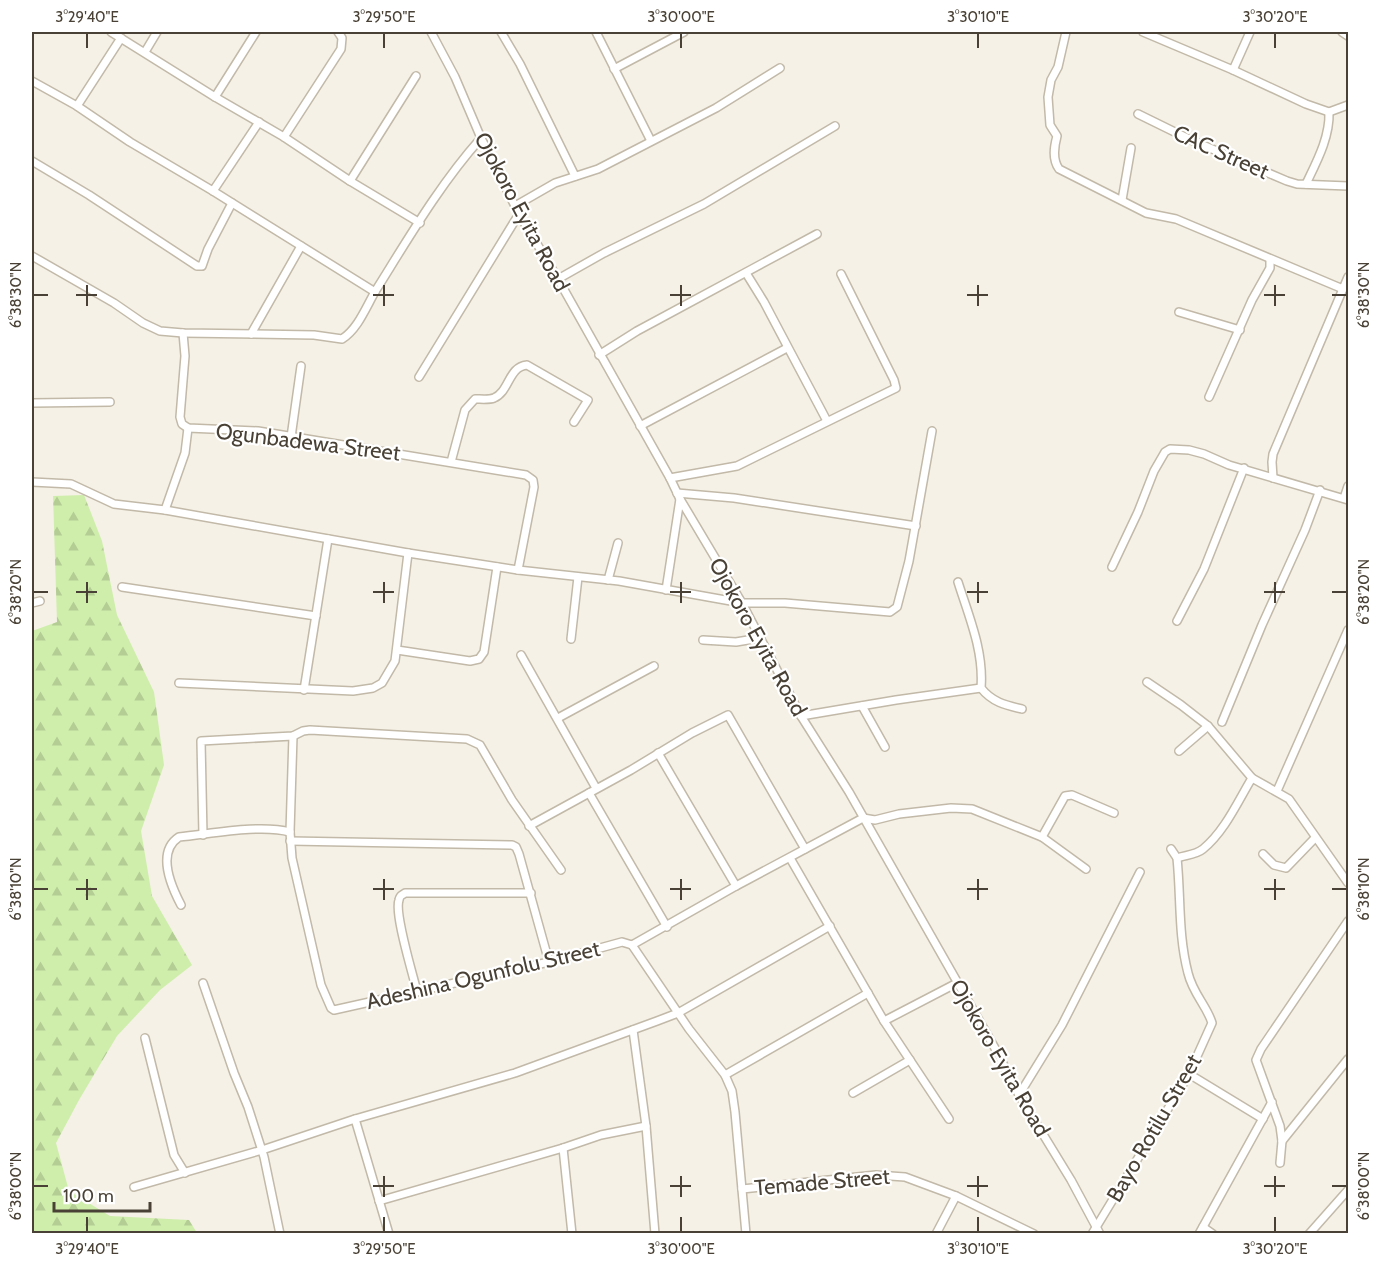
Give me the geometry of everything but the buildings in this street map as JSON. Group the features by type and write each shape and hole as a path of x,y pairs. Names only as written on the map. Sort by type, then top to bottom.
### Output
{"street":[{"path":"111,32 420,223"},
{"path":"145,52 157,32"},
{"path":"215,97 255,32"},
{"path":"284,137 341,49 342,38 338,32"},
{"name":"Ojokoro Eyita Road","path":"431,32 455,77 480,138 519,214 558,279 678,496 742,603 801,716 849,792 920,914 1019,1095 1099,1230"},
{"path":"501,32 520,64 575,176"},
{"path":"596,32 651,141"},
{"path":"615,69 684,32"},
{"path":"1066,32 1048,97 1050,125 1057,136 1054,149 1055,164 1059,169 1146,213 1176,219 1343,289"},
{"path":"1143,32 1306,104 1329,112 1348,105"},
{"path":"1160,39 1163,32"},
{"path":"1233,70 1250,32"},
{"path":"1342,32 1348,36"},
{"path":"77,106 121,38"},
{"path":"515,206 555,183 598,169 716,108 780,68"},
{"path":"350,181 416,76"},
{"path":"32,81 77,106 130,142 375,292"},
{"path":"1306,184 1327,135 1330,123 1329,112"},
{"name":"CAC Street","path":"1138,114 1191,140 1287,181 1297,184 1348,186"},
{"path":"213,191 259,122"},
{"path":"558,279 604,253 704,204 835,126"},
{"path":"32,256 154,328 183,333 314,335 342,339 351,334 375,292 446,182 480,138"},
{"path":"1122,200 1131,148"},
{"path":"32,161 109,207 198,266 204,264 208,249 232,203"},
{"path":"419,377 519,214"},
{"path":"599,355 817,234"},
{"path":"250,334 301,246"},
{"path":"1209,397 1252,300 1270,268 1270,260"},
{"path":"746,273 764,302 827,421"},
{"path":"670,478 737,466 863,405 896,386 841,274"},
{"path":"1273,478 1273,454 1348,277"},
{"path":"1179,312 1240,330"},
{"name":"Ogunbadewa Street","path":"183,333 185,356 180,417 182,424 188,428 234,429 526,475 533,480 534,487 518,570"},
{"path":"640,426 787,348"},
{"path":"451,462 465,410 475,399 492,399 498,396 515,369 522,365 527,365 588,400 574,422"},
{"path":"291,437 301,366"},
{"path":"32,404 110,402"},
{"path":"165,510 185,453 188,428"},
{"path":"32,482 71,484 114,504 165,510 497,567 608,580 742,603 784,603 890,612 897,607 900,598 933,431"},
{"path":"1112,567 1138,512 1149,480 1165,452 1170,449 1189,450 1346,499 1348,486"},
{"path":"1177,621 1204,569 1244,468"},
{"path":"1222,722 1320,490"},
{"path":"666,590 678,496 734,498 916,526"},
{"path":"304,690 328,539"},
{"path":"608,580 618,543"},
{"path":"179,684 304,690 353,691 373,688 385,679 395,662 408,553"},
{"path":"397,650 470,661 479,659 487,644 497,567"},
{"path":"571,639 578,577"},
{"path":"958,582 978,643 982,672 981,688 998,703 1022,709"},
{"path":"122,587 316,616"},
{"path":"32,603 40,601"},
{"path":"1277,791 1348,630"},
{"path":"703,640 736,642 760,638"},
{"path":"521,655 558,718 593,790 667,927"},
{"path":"558,718 654,666"},
{"path":"1147,682 1208,726 1252,778 1267,788 1277,791 1294,804 1315,838 1348,883"},
{"path":"801,716 981,688"},
{"path":"862,706 885,747"},
{"path":"529,826 729,715 805,849"},
{"path":"1179,751 1208,726"},
{"path":"203,835 201,741 293,736 310,730 467,739 480,745 529,826 561,870"},
{"path":"293,736 290,841 512,845 516,847 531,893 549,963"},
{"path":"658,753 736,886"},
{"path":"1171,849 1177,858 1195,854 1204,849 1222,827 1252,778"},
{"path":"1042,837 1065,796 1072,795 1114,813"},
{"path":"746,1233 732,1091 725,1075 678,1013 632,945 863,818 874,820 899,814 951,808 972,809 1042,837 1086,869"},
{"path":"181,905 169,879 169,847 172,841 179,837 273,829 290,832"},
{"path":"1263,854 1274,865 1286,868 1315,838"},
{"name":"Adeshina Ogunfolu Street","path":"290,841 321,985 334,1010 549,963 622,942 632,945"},
{"path":"790,858 884,1021 949,1119"},
{"name":"Bayo Rotilu Street","path":"1092,1233 1099,1230 1189,1074 1211,1020 1193,989 1182,944 1177,858"},
{"path":"1019,1095 1062,1025 1140,872"},
{"path":"417,992 399,918 398,901 401,896 405,893 531,893"},
{"path":"1280,1163 1282,1141 1280,1126 1256,1060 1261,1049 1348,921"},
{"path":"134,1187 515,1073 633,1030 678,1013 830,926"},
{"path":"203,983 234,1073 249,1107 262,1149 280,1233"},
{"path":"884,1021 957,983"},
{"path":"725,1075 868,993"},
{"path":"633,1030 646,1126 655,1233"},
{"path":"145,1038 174,1155 185,1173"},
{"path":"1282,1141 1348,1059"},
{"path":"853,1094 910,1060"},
{"path":"1189,1074 1263,1119"},
{"path":"1213,1233 1201,1230 1272,1102"},
{"path":"355,1119 389,1233"},
{"path":"380,1201 602,1135 646,1126"},
{"path":"562,1148 572,1233"},
{"name":"Temade Street","path":"742,1189 876,1175 896,1175 956,1196 1034,1233"},
{"path":"1309,1233 1348,1190"},
{"path":"936,1233 956,1196"}],"green space":[{"path":"84,495 102,541 117,615 154,692 164,765 141,831 152,896 192,965 160,990 117,1036 56,1143 69,1191 110,1216 189,1220 197,1233 32,1233 32,631 57,622 53,496"}]}
